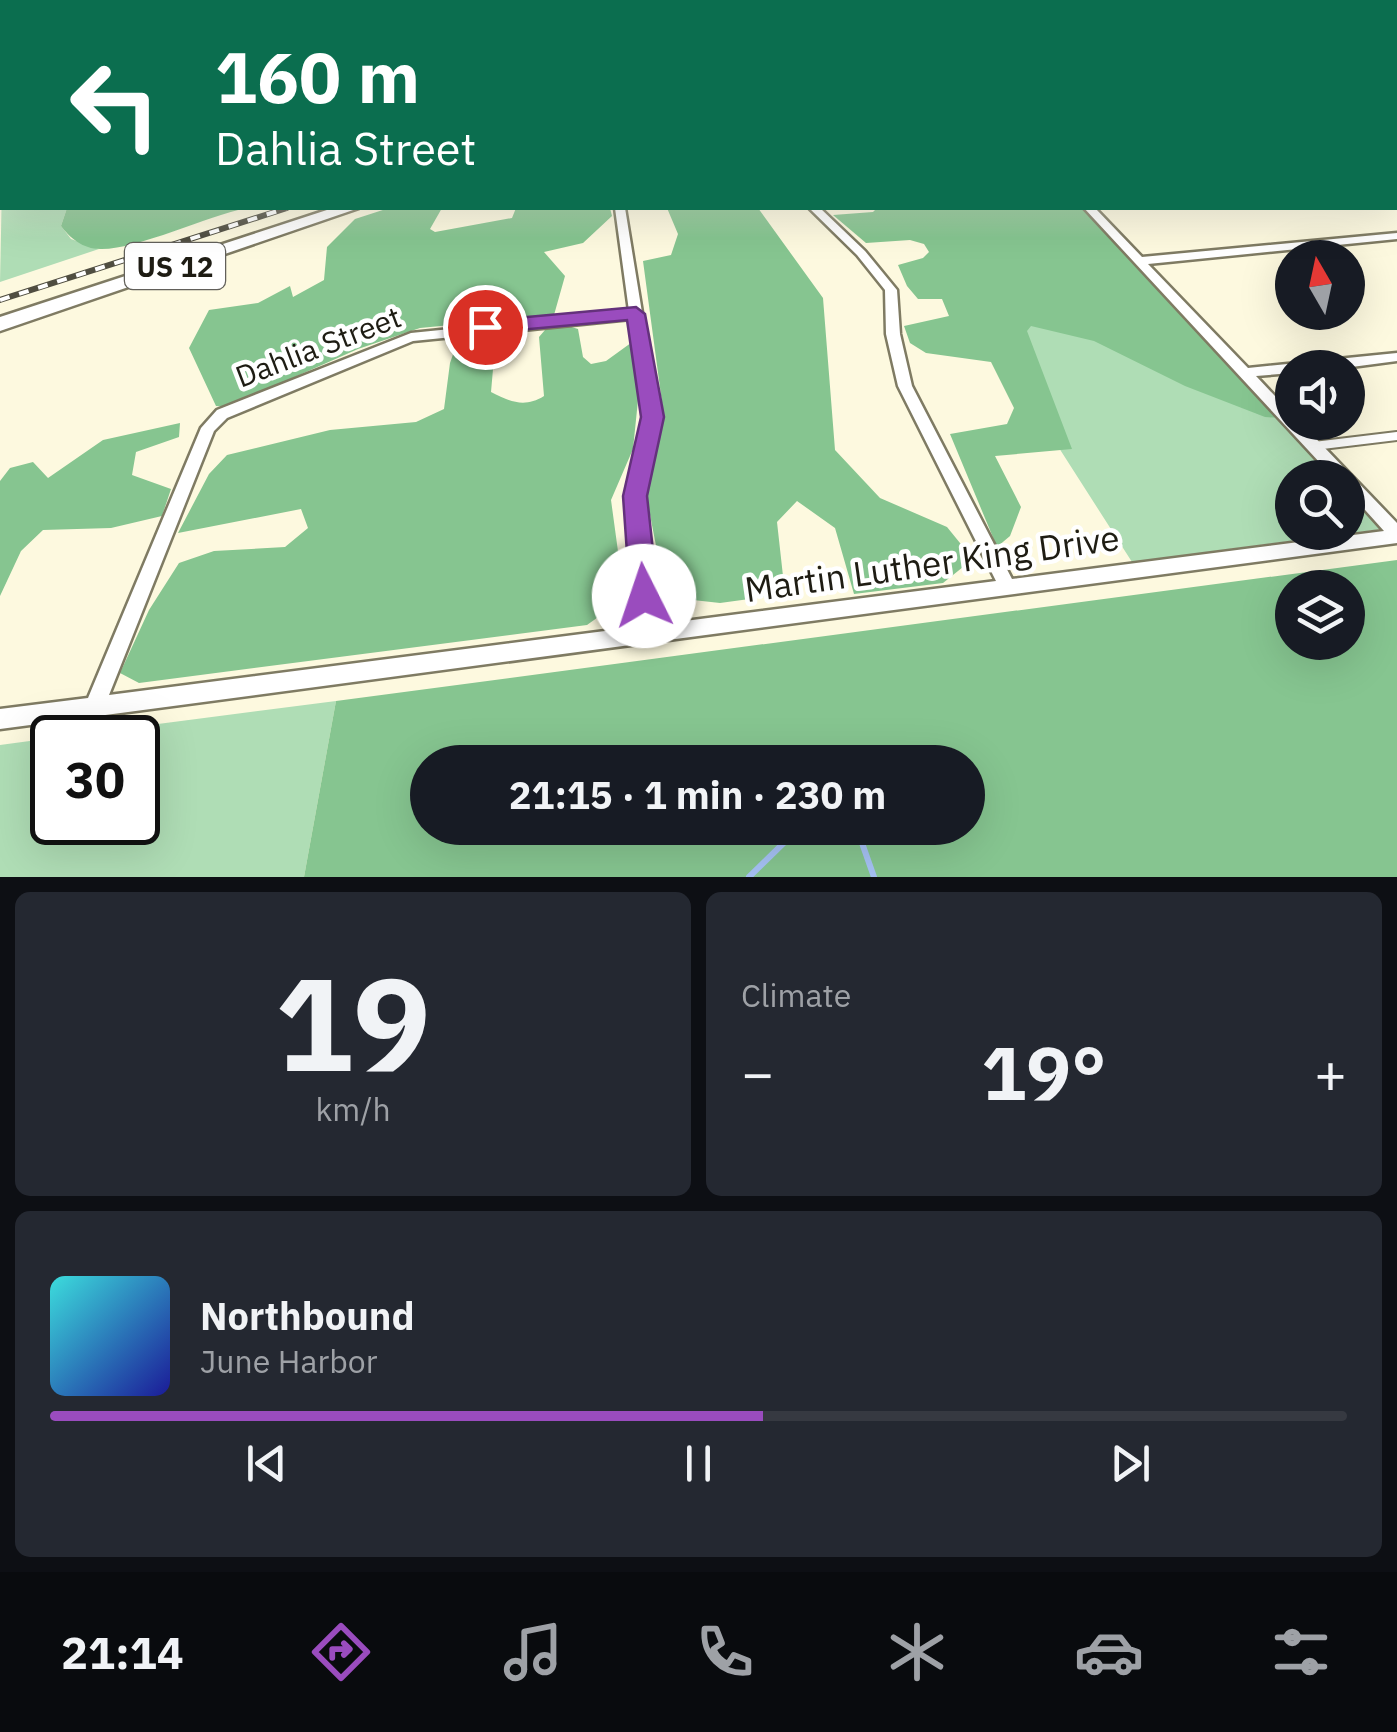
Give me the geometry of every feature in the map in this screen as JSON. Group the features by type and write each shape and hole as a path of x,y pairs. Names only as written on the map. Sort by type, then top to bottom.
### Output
{"main road":[{"name":"US 12","path":"0,324 344,210"}],"street":[{"path":"620,210 652,417 635,496 646,634"},
{"path":"816,210 861,253 891,290 894,334 905,386 1007,586"},
{"path":"1091,210 1327,460"},
{"path":"1139,260 1397,236"},
{"name":"Dahlia Street","path":"94,707 208,428 222,414 412,337 636,314"},
{"path":"1365,360 1397,356"},
{"path":"1245,374 1275,370"},
{"path":"1365,500 1397,535"},
{"name":"Martin Luther King Drive","path":"0,719 1397,535"}],"lane":[{"path":"1314,446 1397,436"}],"green space":[{"path":"1,210 66,210 61,226 71,239 99,249 0,282"},
{"path":"66,210 240,210 115,248 83,245 61,226"},
{"path":"383,210 441,210 430,229 435,232 512,218 515,210 610,210 612,216 583,243 544,252 565,276 554,315 420,328 358,349 227,407 216,406 189,348 209,310 258,303 290,286 293,297 324,280 327,247 355,219"},
{"path":"668,210 759,210 823,298 835,450 880,498 947,527 973,559 943,583 854,594 835,528 797,501 777,522 785,594 720,603 666,597 644,484 663,410 643,261 671,255 678,234"},
{"path":"875,210 1085,210 1275,412 1275,418 1185,386 1094,341 1031,326 1027,331 1072,449 995,456 1021,507 1010,536 997,547 950,434 1007,424 1014,408 991,362 926,353 910,343 904,326 949,316 942,299 918,299 898,265 923,258 929,252 924,244 910,240 866,243 833,215"},
{"path":"1173,304 1275,414 1275,440 1300,440 1318,460 1275,460 1275,543 1132,562 979,323"},
{"path":"565,325 578,329 583,357 591,364 606,361 635,340 641,371 633,449 611,500 623,588 608,610 587,625 139,683 120,673 149,610 179,563 214,551 285,547 308,528 301,509 178,533 209,474 227,455 330,430 416,422 444,409 450,363 458,340 496,335 491,392 518,402 537,400 544,396 539,337 545,330"},
{"path":"180,423 179,437 136,452 132,475 171,489 162,516 111,528 43,530 21,551 0,596 0,481 10,468 33,462 48,478 103,440"},
{"path":"1365,510 1382,529 1365,531"},
{"path":"1397,560 1397,877 304,877 336,701 1275,576 1275,660 1365,660 1365,570 1322,570"},
{"path":"336,701 304,877 0,877 0,745 30,741 30,845 160,845 160,724"}],"waterway":[{"path":"749,877 782,845"},
{"path":"863,845 874,877"}],"railway":[{"path":"0,300 281,210"}],"route":[{"path":"485,327 636,314 652,417 635,496 644,596"}]}
